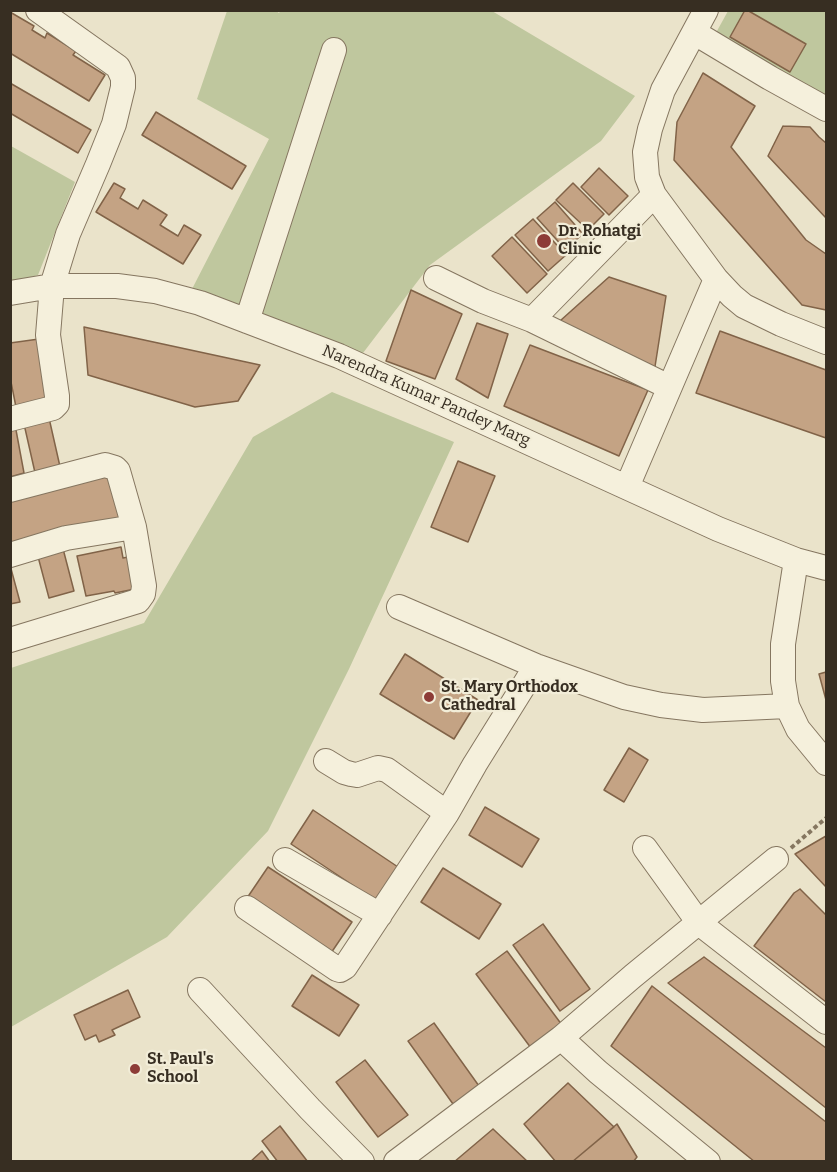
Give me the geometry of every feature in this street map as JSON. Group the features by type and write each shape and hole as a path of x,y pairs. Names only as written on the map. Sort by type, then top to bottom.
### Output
{"street":[{"path":"10,419 53,408 57,404 48,335 52,286 68,234 114,124 123,87 123,78 118,67 38,10"},
{"path":"706,10 663,90 645,152 647,177 654,195 716,279 732,296 744,306 826,342"},
{"path":"695,33 826,109"},
{"path":"247,321 334,50"},
{"path":"532,320 654,195"},
{"path":"436,278 483,301 532,320 669,387"},
{"path":"627,488 716,279"},
{"name":"Narendra Kumar Pandey Marg","path":"10,293 52,286 117,286 155,291 200,303 339,356 718,529 796,560 826,568"},
{"path":"10,489 105,465 115,468 118,471 134,527 144,586 143,594 138,601 10,640"},
{"path":"10,555 66,538 134,527"},
{"path":"796,560 783,644 783,681 787,706 798,729 826,763"},
{"path":"399,606 536,666 624,697 661,705 703,710 787,706"},
{"path":"247,908 337,969 345,967 447,813 536,666"},
{"path":"326,761 344,772 357,775 378,768 387,770 447,813"},
{"path":"645,848 699,923 826,1022"},
{"path":"285,860 380,915"},
{"path":"396,1161 561,1038 633,976 776,860"},
{"path":"200,990 310,1109 362,1161"},
{"path":"561,1038 598,1072 708,1161"}],"path":[{"path":"776,860 826,818"}],"green space":[{"path":"275,10 279,13 281,10 492,11 635,96 601,141 430,265 363,353 191,291 269,139 197,99 227,11"},
{"path":"728,11 826,11 826,98 712,40"},
{"path":"11,146 75,182 38,275 11,283"},
{"path":"332,392 454,442 349,669 268,831 167,937 11,1027 11,668 144,623 253,437"}],"building":[{"path":"745,10 806,44 790,72 730,37"},
{"path":"10,12 34,26 32,30 45,38 47,33 76,51 73,55 105,75 89,101 10,53"},
{"path":"703,73 755,106 731,147 806,240 826,254 826,310 802,305 674,160 677,122"},
{"path":"10,83 91,130 78,153 10,113"},
{"path":"156,112 246,166 232,189 142,135"},
{"path":"783,126 810,127 826,143 826,218 768,156"},
{"path":"599,168 628,196 609,215 581,187"},
{"path":"114,183 125,189 120,198 138,209 143,200 167,215 160,225 178,236 184,225 201,235 183,264 96,212"},
{"path":"573,183 604,214 588,230 556,200"},
{"path":"555,202 583,234 565,249 537,218"},
{"path":"533,219 566,255 548,271 515,235"},
{"path":"512,237 547,274 527,293 492,256"},
{"path":"609,277 666,296 654,373 551,329"},
{"path":"411,290 462,314 435,379 386,361"},
{"path":"477,323 508,334 488,398 456,379"},
{"path":"84,327 260,365 238,401 195,407 88,375"},
{"path":"720,331 826,370 826,438 696,393"},
{"path":"39,339 51,406 17,412 10,377 10,343"},
{"path":"530,345 648,390 619,456 504,406"},
{"path":"49,418 61,471 36,477 24,424"},
{"path":"10,430 16,430 24,473 10,477"},
{"path":"458,461 495,476 468,542 431,527"},
{"path":"111,475 124,522 10,546 10,498"},
{"path":"61,541 74,591 49,598 36,549"},
{"path":"121,547 123,558 128,557 135,589 86,596 77,556"},
{"path":"10,565 20,602 10,604"},
{"name":"St. Mary Orthodox Cathedral","path":"405,654 478,700 454,739 380,694"},
{"path":"826,672 826,700 819,674"},
{"path":"629,748 648,760 624,802 604,790"},
{"path":"485,807 539,839 522,867 469,835"},
{"path":"313,810 398,867 375,900 291,844"},
{"path":"826,836 826,887 795,854"},
{"path":"268,867 352,922 329,956 245,901"},
{"path":"443,868 501,904 479,939 421,902"},
{"path":"800,889 826,915 826,1002 754,946 794,893"},
{"path":"543,924 590,989 560,1011 513,945"},
{"path":"507,951 562,1025 531,1048 476,974"},
{"path":"704,957 826,1048 826,1108 668,983"},
{"path":"312,975 359,1005 339,1036 292,1006"},
{"path":"652,986 826,1122 826,1162 755,1162 611,1046"},
{"path":"128,990 140,1017 112,1030 115,1035 99,1042 96,1035 85,1040 74,1015"},
{"path":"434,1023 479,1086 453,1104 408,1041"},
{"path":"365,1060 408,1115 378,1137 336,1082"},
{"path":"568,1083 614,1127 572,1162 556,1162 524,1124"},
{"path":"617,1124 637,1157 633,1162 572,1162"},
{"path":"280,1126 308,1162 278,1162 262,1141"},
{"path":"493,1129 528,1162 454,1162"},
{"path":"262,1151 270,1162 250,1162"}],"place":[{"name":"Dr. Rohatgi Clinic","path":"544,241"},
{"name":"St. Mary Orthodox Cathedral","path":"429,697"},
{"name":"St. Paul's School","path":"135,1069"}]}
